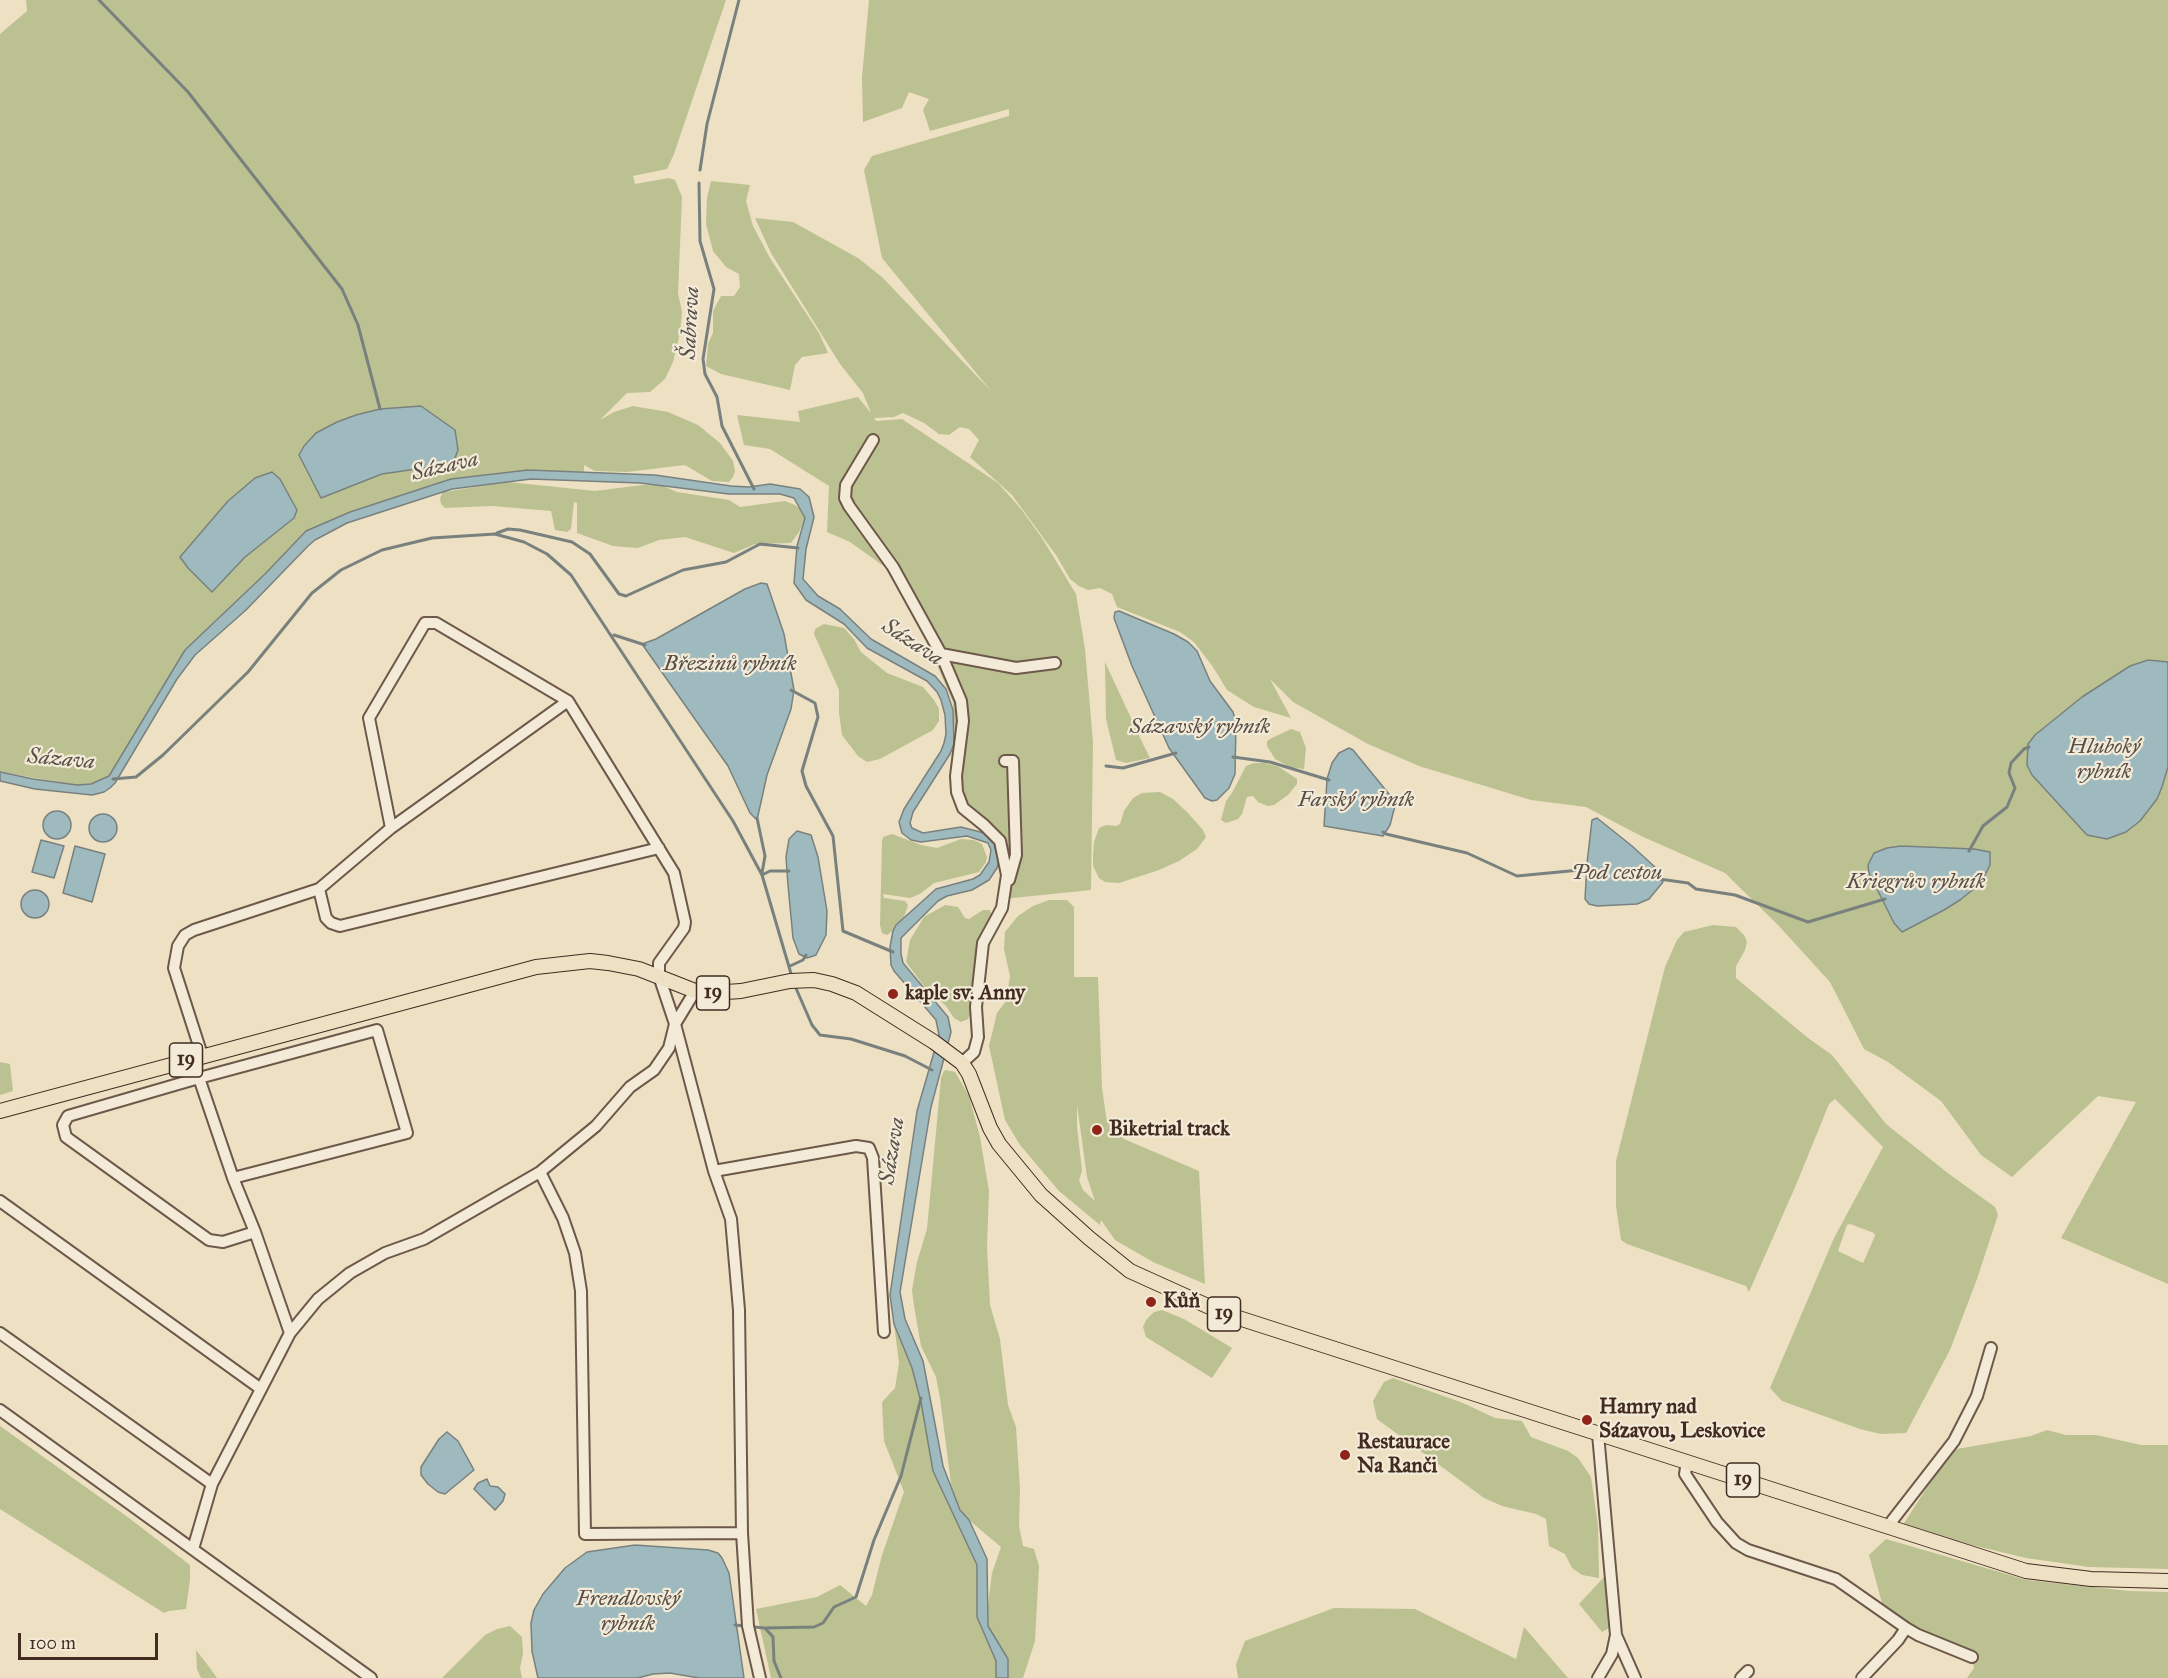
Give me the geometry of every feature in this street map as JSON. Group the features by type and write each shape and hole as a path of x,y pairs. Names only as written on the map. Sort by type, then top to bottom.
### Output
{"main road":[{"name":"19","path":"0,1111 536,967 590,961 625,965 659,976 695,992 711,993 814,980 856,993 934,1042 962,1063 999,1144 1041,1195 1130,1271 1222,1313 2026,1571 2091,1579 2168,1581"}],"street":[{"path":"873,440 846,485 845,498 893,567 941,654 961,701 963,721 956,776 957,792 963,808 999,841 1007,875 1007,886"},
{"path":"391,828 369,718 425,623 436,622 568,700 675,873 685,922 684,927 659,963 659,976 675,1024 714,1171 731,1219 739,1310 742,1533 748,1626 760,1678"},
{"path":"941,654 1016,668 1055,663"},
{"path":"202,1055 174,968 178,946 185,935 194,930 320,889 391,828 568,700"},
{"path":"962,1063 974,1052 978,1037 976,1007 983,943 1002,908 1016,855 1013,761 1005,761"},
{"path":"320,889 326,918 331,923 340,926 659,848"},
{"path":"193,1549 213,1484 290,1333 318,1299 350,1273 385,1253 424,1239 540,1172 596,1126 630,1087 654,1070 669,1048 675,1024 695,992"},
{"path":"232,1178 407,1133 377,1030 68,1116 63,1125 66,1137 209,1240 223,1242 255,1232"},
{"path":"199,1078 232,1178 255,1232 290,1333"},
{"path":"714,1171 856,1146 869,1148 873,1158 884,1332"},
{"path":"540,1172 563,1218 575,1253 581,1291 585,1534 742,1533"},
{"path":"0,1201 261,1389"},
{"path":"0,1333 213,1484"},
{"path":"1888,1526 1954,1441 1977,1396 1991,1348"},
{"path":"0,1410 371,1678"},
{"path":"1598,1434 1616,1635 1612,1654 1598,1678"},
{"path":"1687,1462 1685,1474 1717,1522 1736,1543 1748,1550 1836,1579 1906,1628 1971,1658"},
{"path":"1862,1678 1898,1640 1906,1628"},
{"path":"1616,1635 1635,1678"}],"green space":[{"path":"26,0 726,0 667,169 633,176 635,184 669,178 675,180 682,197 678,293 682,312 673,362 665,379 650,392 627,393 600,420 614,412 633,406 668,412 698,425 720,443 733,461 735,471 733,477 729,482 712,481 685,465 627,472 595,471 584,465 584,472 528,470 451,479 350,512 306,531 262,577 185,650 109,776 91,784 77,785 0,772 0,34 27,11","holes":["421,406 430,467 382,474 321,498 300,455 380,409","272,472 245,557 213,591 180,557 228,501 255,478"]},
{"path":"869,0 2168,0 2168,662 2148,660 2130,666 2082,697 2035,735 2032,775 2087,835 2157,799 2168,767 2168,1284 2061,1238 2136,1102 2098,1096 2012,1177 1981,1155 1941,1101 1888,1062 1864,1049 1830,982 1778,925 1725,873 1641,836 1586,807 1531,800 1419,766 1368,744 1293,702 1270,679 1291,718 1254,707 1227,690 1194,642 1180,632 1117,607 1112,594 1100,588 1088,590 1070,579 1056,555 1012,495 970,457 979,440 969,429 960,427 949,435 939,434 924,423 903,413 894,417 874,418 876,421 902,419 998,483 1042,538 1076,594 1085,649 1093,742 1091,890 1003,899 994,842 965,818 951,789 955,737 953,702 924,635 885,567 850,542 827,532 829,486 770,449 744,445 737,415 800,422 798,411 858,397 871,413 863,393 840,364 771,253 755,218 793,222 858,258 882,277 991,391 882,258 864,170 872,156 1009,116 1009,109 930,131 923,110 929,99 909,92 902,108 863,122 862,77","holes":["1869,873 1981,883 1944,910 1902,931 1894,923"]},
{"path":"711,181 750,185 746,201 753,226 770,258 819,333 828,353 802,357 795,365 790,390 721,374 706,366 708,344 713,333 713,311 721,296 734,296 740,287 739,274 726,267 713,251 706,224 707,198"},
{"path":"508,482 595,491 661,485 677,492 729,500 740,507 785,501 801,510 805,518 791,543 755,544 734,553 685,537 659,540 638,548 613,546 577,533 577,503 574,502 571,529 567,532 555,530 551,511 492,506 445,508 441,504 440,498 443,492"},
{"path":"824,624 844,628 854,639 861,652 887,673 923,687 939,709 939,721 933,730 880,759 867,762 858,756 842,735 839,690 814,634 815,629"},
{"path":"1105,662 1150,758 1126,763 1116,760 1106,719"},
{"path":"1291,729 1300,732 1306,748 1304,769 1290,767 1275,759 1267,746 1267,741"},
{"path":"1266,763 1279,767 1297,779 1297,784 1288,795 1274,805 1268,806 1258,802 1253,796 1247,797 1242,814 1238,819 1226,823 1221,820 1226,801 1246,766"},
{"path":"1160,792 1173,799 1188,813 1206,837 1197,849 1159,870 1119,883 1105,882 1099,878 1093,866 1094,842 1099,828 1120,824 1124,811 1133,798 1142,793"},
{"path":"892,834 921,845 937,848 961,839 974,840 982,844 987,857 979,872 934,883 920,894 910,898 883,894 884,898 905,901 908,905 904,917 887,935 882,933 880,925 882,842 883,837"},
{"path":"1049,900 1067,900 1074,907 1074,977 1098,977 1102,1088 1107,1122 1124,1139 1199,1171 1205,1284 1153,1262 1115,1240 1101,1220 1100,1225 1059,1191 1020,1145 1005,1120 989,1046 997,1013 1006,1001 1010,976 1004,949 1005,932 1018,916 1033,906","holes":["1077,1105 1087,1177 1095,1201 1083,1190 1079,1180 1082,1171"]},
{"path":"945,905 958,907 965,918 969,919 983,910 990,910 992,917 974,985 971,1013 968,1019 961,1022 954,1018 946,1006 923,985 906,962 910,940 924,917"},
{"path":"1713,925 1736,927 1747,942 1736,966 1736,978 1832,1055 1886,1124 1995,1207 1998,1215 1950,1350 1906,1433 1881,1434 1860,1429 1782,1401 1770,1388 1834,1238 1883,1147 1835,1099 1829,1104 1749,1292 1746,1286 1621,1240 1616,1206 1616,1161 1665,967 1677,940 1684,932","holes":["1850,1224 1874,1233 1875,1236 1863,1263 1838,1251 1847,1225"]},
{"path":"0,1062 10,1064 13,1091 0,1095"},
{"path":"946,1070 955,1072 969,1096 980,1137 989,1191 987,1246 990,1305 1000,1339 1008,1405 1016,1427 1020,1489 1019,1526 1023,1546 1034,1549 1039,1566 1035,1641 1023,1678 1008,1678 1008,1658 988,1626 992,1573 1001,1547 964,1516 952,1492 936,1377 921,1346 914,1306 912,1290 917,1262 927,1229 941,1078"},
{"path":"1162,1310 1184,1319 1232,1348 1212,1378 1146,1337 1143,1327 1146,1320 1154,1312"},
{"path":"894,1324 912,1368 921,1402 933,1471 977,1565 977,1617 996,1661 996,1678 771,1678 756,1609 817,1597 840,1585 866,1606 872,1595 882,1555 904,1492 884,1441 882,1402 895,1388 899,1363"},
{"path":"1393,1378 1463,1403 1495,1418 1522,1421 1531,1437 1568,1451 1578,1458 1591,1477 1598,1526 1599,1578 1582,1575 1572,1568 1565,1554 1549,1546 1546,1519 1536,1514 1502,1506 1484,1498 1377,1419 1373,1401 1384,1382"},
{"path":"0,1426 129,1518 190,1565 186,1609 164,1613 0,1509"},
{"path":"2047,1430 2066,1435 2096,1435 2141,1445 2168,1445 2168,1569 2089,1567 2026,1558 1901,1528 1951,1450 2031,1436"},
{"path":"1886,1539 2027,1580 2129,1591 2168,1592 2168,1678 1967,1678 1974,1668 1971,1655 1927,1638 1883,1607 1869,1555"},
{"path":"1605,1576 1611,1627 1602,1632 1579,1604"},
{"path":"1334,1608 1415,1609 1516,1659 1524,1627 1568,1678 1238,1678 1236,1664 1245,1641"},
{"path":"510,1626 522,1637 523,1654 520,1668 522,1678 442,1678 485,1635"},
{"path":"196,1650 217,1678 201,1678 197,1669"}],"water":[{"path":"421,406 455,430 458,450 455,458 446,464 382,474 321,498 299,455 316,433 356,415 380,409"},
{"path":"528,470 655,475 731,486 749,487 770,484 800,489 809,497 814,517 806,549 803,579 818,596 840,609 871,639 935,676 946,689 953,710 954,744 913,812 910,823 912,828 923,833 961,827 988,834 995,839 999,860 989,880 972,890 947,896 938,901 901,938 903,963 948,1017 951,1032 931,1107 900,1292 905,1319 923,1361 943,1466 960,1510 969,1520 987,1559 988,1626 1008,1659 1008,1678 996,1678 996,1661 977,1617 977,1565 933,1471 921,1402 912,1368 894,1324 890,1295 917,1111 939,1035 936,1020 891,965 890,947 893,931 896,925 936,889 980,875 989,862 991,850 988,843 967,836 921,842 911,840 902,833 899,822 904,809 944,743 945,715 941,700 927,681 867,648 844,624 806,600 794,583 797,546 805,518 794,498 780,494 729,494 640,483 531,479 452,489 347,523 308,546 246,610 195,655 177,679 110,788 92,795 35,789 0,781 0,772 77,785 91,784 109,776 185,650 265,574 306,531 350,512 451,479"},
{"path":"272,472 280,479 297,510 294,518 245,557 212,592 180,557 228,501 255,478"},
{"name":"Březinů rybník","path":"761,583 767,584 784,634 794,690 791,709 767,775 757,820 750,813 728,766 642,644 656,639 745,589"},
{"name":"Sázavský rybník","path":"1119,611 1188,642 1197,651 1210,681 1233,712 1236,722 1235,774 1229,788 1217,800 1212,801 1205,798 1169,748 1132,666 1114,618 1115,612"},
{"name":"Hluboký rybník","path":"2148,660 2168,662 2168,767 2162,787 2157,799 2140,821 2126,832 2107,839 2087,835 2032,775 2027,765 2028,744 2035,735 2082,697 2130,666"},
{"name":"Farský rybník","path":"1349,748 1393,799 1395,806 1390,825 1383,836 1324,826 1327,779 1332,763 1339,753"},
{"path":"57,811 67,815 71,825 67,835 57,839 47,835 43,825 47,815"},
{"path":"103,814 113,818 117,828 113,838 103,842 93,838 89,828 93,818"},
{"name":"Pod cestou","path":"1597,818 1656,868 1663,882 1649,899 1637,904 1597,906 1589,904 1585,899 1592,820"},
{"path":"797,831 811,835 818,857 827,911 826,935 816,955 807,958 799,954 793,938 788,885 786,857 789,839"},
{"path":"41,840 64,846 54,878 32,872"},
{"path":"75,846 105,854 92,902 63,893"},
{"name":"Kriegrův rybník","path":"1901,846 1974,849 1990,852 1990,865 1981,883 1960,900 1902,932 1894,923 1869,873 1868,865 1874,853"},
{"path":"35,890 45,894 49,904 45,914 35,918 25,914 21,904 25,894"},
{"path":"447,1432 458,1441 474,1470 445,1494 438,1492 428,1484 421,1475 421,1467 439,1439"},
{"path":"487,1479 490,1486 498,1487 505,1494 503,1501 495,1510 474,1489 478,1483"},
{"name":"Frendlovský rybník","path":"635,1545 708,1550 718,1553 729,1573 744,1678 699,1678 670,1673 638,1678 538,1678 532,1651 531,1623 534,1610 543,1594 565,1568 587,1552"}],"waterway":[{"path":"99,0 188,92 342,289 358,325 380,409"},
{"name":"Šabrava","path":"700,170 707,124 739,0"},
{"name":"Šabrava","path":"699,183 700,241 714,289 703,359 705,374 717,397 722,426 754,489"},
{"path":"497,533 508,529 520,530 572,542 590,554 619,594 626,596 683,570 726,562 760,544 798,548"},
{"path":"113,779 136,777 163,755 248,672 312,593 341,570 382,550 432,538 495,534 524,542 547,554 571,575 733,821 762,875 792,977"},
{"path":"614,635 645,645"},
{"path":"791,690 815,703 818,717 802,771 806,786 833,836 843,931 893,952"},
{"path":"1969,851 1983,826 2007,807 2015,788 2009,773 2011,763 2024,749 2029,747"},
{"path":"1106,766 1123,768 1176,753"},
{"path":"1233,757 1270,762 1329,780"},
{"path":"757,818 765,856 762,873"},
{"path":"1383,832 1467,853 1517,876 1590,871"},
{"path":"762,875 770,871 789,871"},
{"path":"1659,879 1688,883 1696,889 1735,895 1808,922 1885,899"},
{"path":"790,966 803,960 806,955"},
{"path":"795,986 812,1025 820,1035 851,1039 905,1056 932,1070"},
{"path":"781,1678 774,1661 773,1637 765,1628 814,1627 823,1623 834,1607 856,1597 874,1540 901,1476 921,1398"},
{"path":"735,1625 764,1628"}],"place":[{"name":"kaple sv. Anny","path":"893,994"},
{"name":"Biketrial track","path":"1097,1130"},
{"name":"Kůň","path":"1151,1302"},
{"name":"Hamry nad Sázavou, Leskovice","path":"1587,1420"},
{"name":"Restaurace Na Ranči","path":"1345,1455"}],"water label":[{"name":"Sázava","path":"445,467"},
{"name":"Sázava","path":"912,643"},
{"name":"Sázava","path":"61,760"},
{"name":"Sázava","path":"893,1151"}]}
